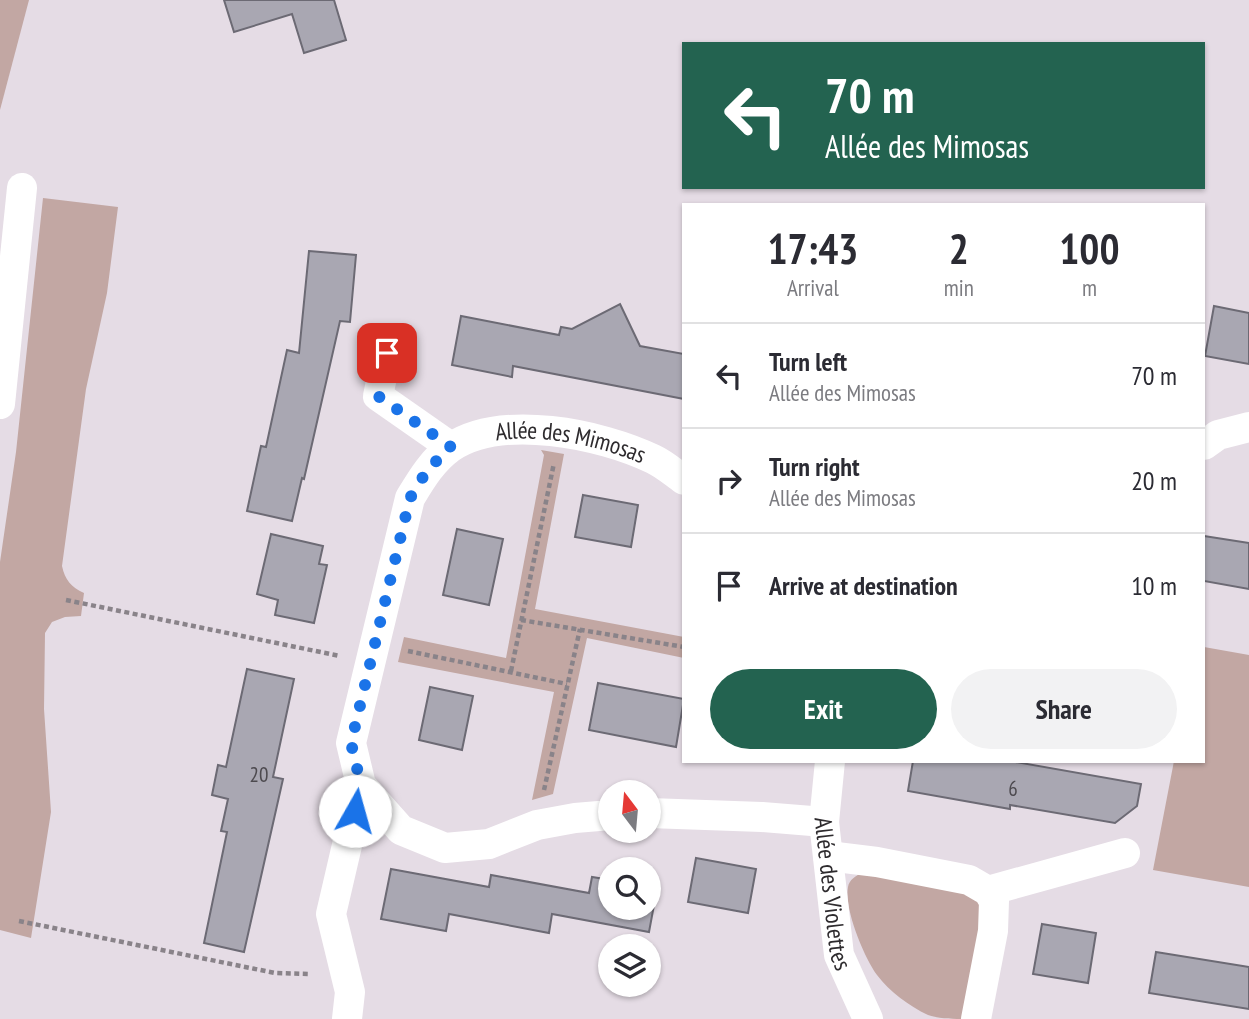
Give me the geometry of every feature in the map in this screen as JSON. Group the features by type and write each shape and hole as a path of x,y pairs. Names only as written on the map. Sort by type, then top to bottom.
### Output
{"street":[{"path":"0,404 22,188"},
{"path":"387,353 378,396 451,447"},
{"path":"1205,444 1218,435 1249,427"},
{"name":"Allée des Mimosas","path":"347,1019 350,992 331,914 361,785 351,743 410,498 428,469 451,447 488,433 539,429 600,439 655,459 682,479"},
{"name":"Allée des Violettes","path":"830,763 824,822 839,955 869,1019"},
{"name":"Allée des Mimosas","path":"361,785 401,830 445,848 489,844 537,825 598,817"},
{"path":"662,814 824,822"},
{"path":"828,856 877,862 970,880 988,891 1125,853"},
{"path":"976,1019 993,931 993,901 988,891"}],"path":[{"path":"512,671 561,431"},
{"path":"66,600 374,654 512,671 567,684"},
{"path":"521,620 682,647"},
{"path":"537,825 580,629"},
{"path":"19,921 275,973 346,975"}],"shaded area":[{"path":"0,0 29,0 0,110"},
{"path":"43,198 118,207 107,293 86,389 62,566 69,582 84,593 81,616 65,617 52,622 45,633 44,709 51,812 31,938 0,930 0,562 16,452"},
{"path":"541,450 564,454 535,609 682,637 682,658 587,638 553,794 532,800 554,692 398,662 404,637 506,658 544,455"},
{"path":"1205,647 1249,655 1249,887 1153,870 1174,763 1205,763"},
{"path":"863,873 965,890 978,901 983,916 966,1019 928,1015 900,998 877,975 866,957 849,908 849,884 853,878"}],"building":[{"path":"224,0 334,0 346,40 304,53 292,14 234,32"},
{"path":"309,251 356,255 350,322 340,321 292,521 247,511 261,446 266,447 287,350 299,353"},
{"path":"620,304 640,346 682,354 682,399 513,366 512,377 452,365 461,316 559,335 561,327 572,329"},
{"path":"1214,306 1249,313 1249,364 1205,356"},
{"path":"583,495 638,505 631,547 575,537"},
{"path":"457,529 503,539 489,605 443,595"},
{"path":"271,534 323,546 319,564 327,565 314,623 275,615 278,600 257,594"},
{"path":"1205,536 1249,543 1249,589 1205,581"},
{"path":"247,669 294,679 273,777 283,779 244,952 204,943 227,832 221,831 228,799 212,795 218,765 226,767"},
{"path":"598,683 682,699 676,747 589,730"},
{"path":"430,687 473,696 462,750 419,740"},
{"path":"913,763 1021,763 1141,784 1137,806 1115,823 1010,805 1010,809 908,791"},
{"path":"696,858 756,869 748,913 688,902"},
{"path":"391,869 489,887 491,875 589,893 592,877 598,878 598,920 651,920 649,932 552,914 549,933 449,914 446,931 381,919"},
{"path":"1042,924 1096,933 1088,983 1033,974"},
{"path":"1156,952 1249,967 1249,1009 1149,993"}],"route":[{"path":"355,811 361,785 351,743 410,498 428,469 451,447 378,396 387,353"}]}
